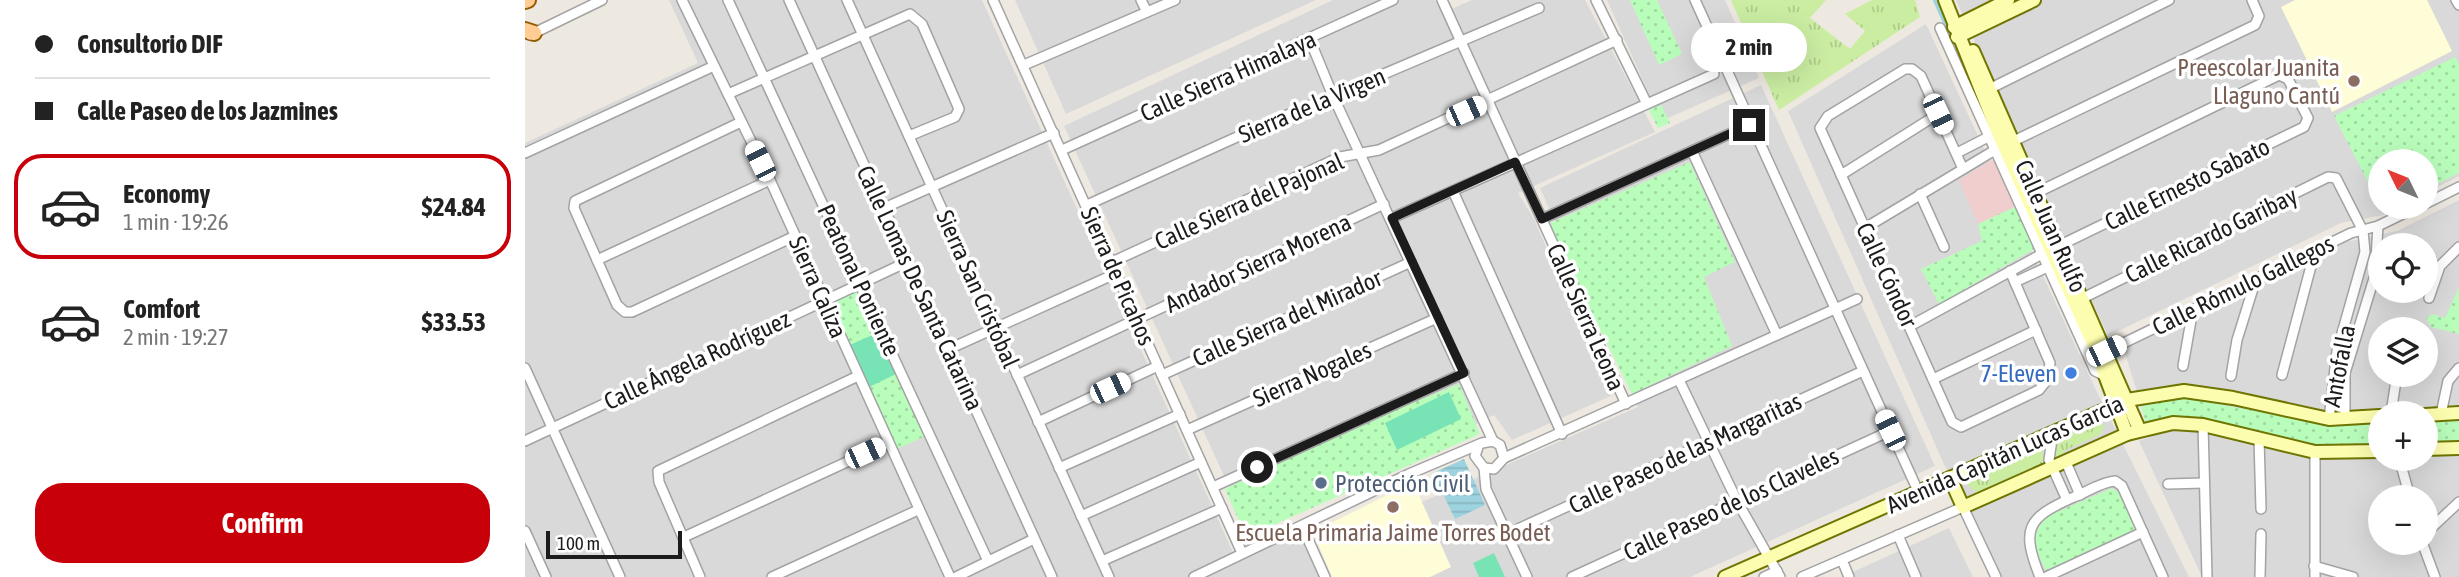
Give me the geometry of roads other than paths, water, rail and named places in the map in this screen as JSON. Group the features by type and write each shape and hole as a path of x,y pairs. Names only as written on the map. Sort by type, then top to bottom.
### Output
{"street":[{"path":"528,33 603,0"},
{"name":"Sierra Caliza","path":"682,0 770,180 950,577"},
{"name":"Peatonal Poniente","path":"728,0 988,561"},
{"name":"Calle Lomas De Santa Catarina","path":"789,0 1052,577"},
{"name":"Sierra San Cristóbal","path":"847,0 1108,577"},
{"name":"Sierra de Picahos","path":"993,0 1242,553"},
{"path":"1141,0 1147,12"},
{"path":"1024,65 1175,0"},
{"name":"Calle Sierra Himalaya","path":"1062,150 1394,0"},
{"name":"Calle Sierra Leona","path":"1442,0 1626,404"},
{"path":"1596,0 1646,102"},
{"path":"1695,0 1749,125 1918,491"},
{"path":"1945,0 1955,28"},
{"path":"1955,28 2008,0"},
{"path":"1955,28 2034,0"},
{"path":"1985,91 2169,0"},
{"path":"1865,228 2004,146 2255,25 2259,16 2252,0"},
{"path":"2456,0 2459,5"},
{"name":"Sierra de la Virgen","path":"1087,205 1538,8"},
{"path":"728,94 904,14 914,15 934,49 958,112 952,119 909,136"},
{"name":"Calle Juan Rulfo","path":"1955,28 1985,91 1998,133 2032,195 2095,371 2111,376"},
{"name":"Calle Juan Rulfo","path":"1955,28 1998,133 2057,263 2079,301 2102,353 2133,431"},
{"path":"1310,40 1333,96 1464,373 1493,441 1504,451 1504,458"},
{"name":"Calle Sierra del Pajonal","path":"1112,262 1340,157 1379,150 1488,102 1617,40"},
{"path":"525,153 714,66"},
{"name":"Calle Cóndor","path":"1963,169 1921,76 1909,68 1828,116 1820,128 1952,422 1965,426 2044,385 2050,373 2050,363 2010,271"},
{"path":"1392,218 1646,102 1714,74"},
{"name":"Calle Ernesto Sabato","path":"1910,326 2051,250 2304,127 2308,118 2288,79 2279,75 2032,195"},
{"path":"1841,175 1938,114"},
{"path":"741,122 575,201 575,208 617,305 625,312 632,312 795,236"},
{"path":"1542,219 1749,125"},
{"path":"884,208 1054,133"},
{"path":"1957,153 1998,133"},
{"path":"1692,151 1777,335"},
{"name":"Calle Ricardo Garibay","path":"2079,301 2328,177 2339,181 2363,231"},
{"path":"597,260 770,180"},
{"path":"2438,198 2459,187"},
{"path":"1453,191 1562,434"},
{"path":"1920,194 1944,247"},
{"name":"Andador Sierra Morena","path":"1017,375 1384,204"},
{"name":"Calle Rómulo Gallegos","path":"2102,353 2351,233 2392,219"},
{"name":"Antofalla","path":"2346,419 2345,373 2375,275 2378,226"},
{"name":"Antofalla","path":"2329,419 2337,351 2364,264 2363,231"},
{"path":"2438,272 2440,266 2459,247"},
{"path":"2282,375 2315,251"},
{"name":"Calle Ángela Rodríguez","path":"525,441 907,262"},
{"name":"Calle Sierra del Mirador","path":"1038,422 1412,262"},
{"path":"2015,282 2057,263"},
{"path":"949,349 1117,273"},
{"path":"2231,376 2237,340 2256,279"},
{"path":"1484,468 1494,469 1504,458 1857,299"},
{"path":"2183,366 2193,309"},
{"name":"Sierra Nogales","path":"1187,430 1437,318"},
{"path":"1933,379 2036,330"},
{"path":"525,368 620,577"},
{"path":"2441,414 2448,381 2459,368"},
{"name":"Calle Paseo de las Margaritas","path":"1507,534 1863,371"},
{"path":"1213,487 1464,373"},
{"path":"700,577 659,482 658,471 858,376"},
{"path":"1679,380 1737,501 1778,574 1764,577"},
{"name":"Avenida Capitán Lucas García","path":"1725,577 2121,402 2184,391 2233,398 2329,419 2368,417"},
{"path":"2438,414 2459,413"},
{"path":"1059,468 1180,414"},
{"name":"Avenida Capitán Lucas García","path":"1963,507 2133,431 2173,423 2203,425 2315,452 2368,452"},
{"path":"2203,425 2207,577"},
{"name":"Calle Paseo de los Claveles","path":"1572,577 1890,430"},
{"path":"2054,430 2048,454 2067,500"},
{"path":"2259,439 2261,509"},
{"path":"1194,577 1440,460 1493,441"},
{"path":"684,537 888,443"},
{"path":"1478,447 1475,456 1484,468 1486,489 1527,577"},
{"path":"2438,449 2459,448"},
{"path":"2315,452 2315,577"},
{"path":"1081,516 1201,462"},
{"path":"2066,462 2080,495"},
{"path":"1950,478 1996,577"},
{"path":"2040,577 2029,548 2032,527 2040,516 2067,500 2110,481 2119,483 2163,577"},
{"path":"2168,484 2204,483"},
{"path":"2438,522 2459,502"},
{"path":"1802,577 1963,507"},
{"path":"1102,562 1222,508"},
{"path":"772,577 918,510"},
{"path":"1302,526 1322,576"},
{"path":"525,531 546,577"},
{"path":"2046,577 2143,533"},
{"path":"2260,534 2260,577"},
{"path":"1898,535 1916,577"},
{"path":"956,577 1034,539"},
{"path":"2426,555 2435,577"},
{"path":"1842,560 1849,577"},
{"path":"2315,566 2353,577"}],"water":[{"path":"1464,459 1485,505 1455,519 1433,473"}],"waterway":[{"path":"1938,0 1949,24 1948,32"}],"place":[{"name":"Preescolar Juanita Llaguno Cantú","path":"2354,81"},
{"name":"7-Eleven","path":"2071,373"},
{"name":"Protección Civil","path":"1321,483"},
{"name":"Escuela Primaria Jaime Torres Bodet","path":"1393,507"}]}
